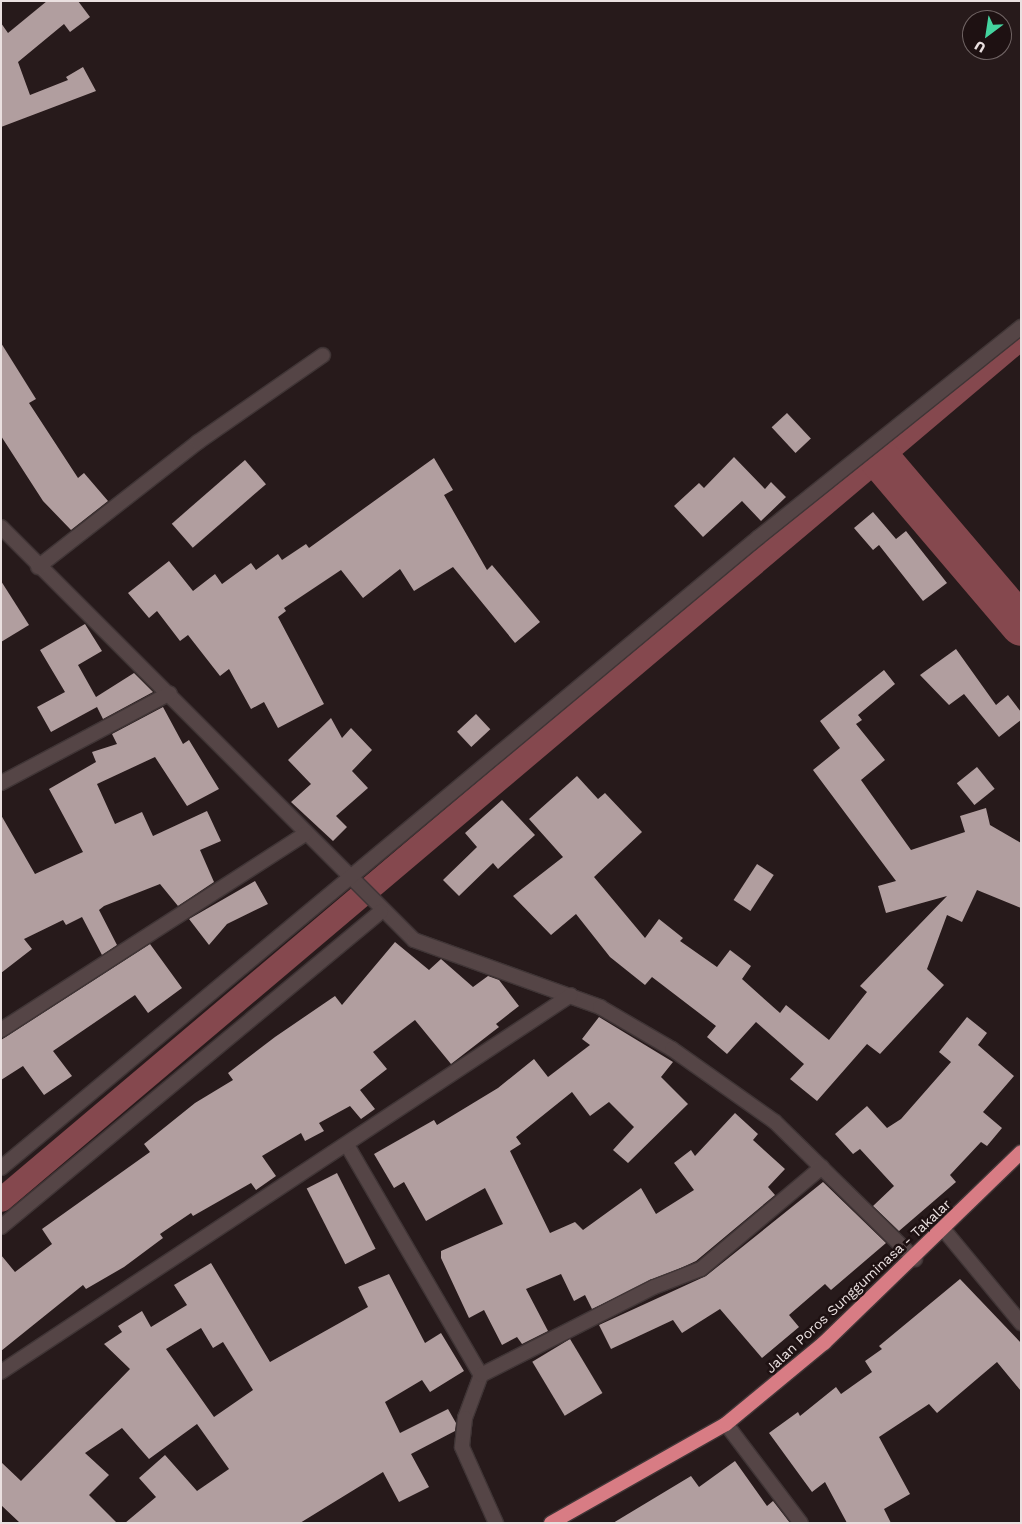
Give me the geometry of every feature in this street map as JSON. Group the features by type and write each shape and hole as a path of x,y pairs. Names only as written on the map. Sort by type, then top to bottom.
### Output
{"highway":[{"name":"Jalan Poros Sungguminasa - Takalar","path":"551,1523 726,1424 796,1368 915,1259 1021,1152"}],"street":[{"path":"1,1168 354,882 759,537 1021,328"},
{"path":"38,567 198,442 322,355"},
{"path":"1,527 38,567 170,693 378,909 414,940 434,949 600,1007 729,1085 822,1167 915,1259"},
{"path":"1,784 170,693"},
{"path":"1,1030 304,834"},
{"path":"1,1227 378,909"},
{"path":"1,1372 347,1145 570,995"},
{"path":"347,1145 481,1375"},
{"path":"496,1523 462,1447 465,1418 481,1375 654,1287 701,1269 822,1167"},
{"path":"944,1230 1021,1323"},
{"path":"726,1424 801,1523"}],"building":[{"path":"47,1 78,1 90,17 70,32 64,24 18,62 30,95 68,80 66,77 83,67 96,91 1,127 1,23 8,33"},
{"path":"1,343 36,399 29,403 78,478 84,473 108,501 71,530 43,501 1,436"},
{"path":"787,413 811,439 796,453 772,427"},
{"path":"734,457 765,489 771,482 786,497 761,521 742,501 703,537 674,506 699,483 704,488"},
{"path":"434,458 453,490 444,495 487,570 492,565 540,622 515,643 453,567 414,591 400,569 363,598 341,570 284,608 286,611 278,617 324,704 278,728 264,702 251,709 229,669 220,676 188,635 180,641 157,611 149,618 128,593 169,561 193,591 215,574 222,584 251,563 256,570 278,554 282,560 306,544 309,548"},
{"path":"245,460 266,484 193,548 172,524"},
{"path":"873,512 896,539 906,531 947,583 923,601 879,545 873,550 854,528"},
{"path":"1,581 29,625 1,642"},
{"path":"85,624 102,651 78,665 96,697 134,673 153,692 103,719 97,707 51,732 37,707 65,692 40,650"},
{"path":"956,649 996,705 1008,695 1021,712 1021,720 999,737 964,694 949,705 920,675"},
{"path":"884,670 895,684 858,715 862,720 856,724 885,760 861,780 911,850 965,832 960,816 986,808 990,825 1021,843 1021,908 977,890 962,922 947,915 927,969 944,985 880,1054 867,1044 817,1101 790,1079 804,1064 756,1022 727,1054 707,1037 716,1026 652,977 645,985 610,957 576,914 551,935 513,896 563,857 529,819 577,776 598,799 605,793 642,832 594,877 645,938 659,919 683,938 680,941 717,967 730,950 751,966 742,979 780,1013 786,1005 829,1040 867,992 860,986 947,896 886,913 878,886 896,881 813,770 840,748 820,721"},
{"path":"163,707 183,744 189,740 219,789 187,806 155,757 97,784 115,824 142,812 153,836 207,811 221,841 200,850 214,882 178,906 160,884 104,906 99,910 117,945 102,955 82,917 66,925 63,920 24,939 32,949 1,973 1,815 35,874 83,852 49,789 96,762 92,752 117,744 112,734"},
{"path":"476,714 490,729 471,747 457,732"},
{"path":"331,718 342,738 351,728 372,750 352,771 368,788 336,816 347,827 333,841 291,802 311,784 288,760"},
{"path":"977,767 995,789 974,805 957,783"},
{"path":"502,800 535,835 498,869 493,863 459,896 443,880 477,847 465,833"},
{"path":"757,864 774,875 750,911 734,900"},
{"path":"255,881 268,904 227,924 209,945 189,919"},
{"path":"395,942 429,970 441,959 473,987 488,976 499,980 519,1006 496,1024 499,1027 451,1064 415,1020 373,1052 387,1069 360,1090 375,1109 361,1119 350,1106 319,1123 324,1131 305,1141 301,1133 262,1156 276,1176 256,1190 251,1183 193,1216 191,1213 160,1234 163,1238 124,1267 86,1289 83,1285 1,1351 1,1255 15,1272 52,1244 42,1229 150,1152 144,1144 195,1103 233,1080 228,1073 275,1037 335,996 342,1005"},
{"path":"150,944 182,988 148,1013 135,995 53,1051 72,1076 44,1095 23,1066 1,1080 1,1040"},
{"path":"599,1017 673,1062 661,1077 688,1104 628,1163 613,1150 634,1127 609,1102 590,1116 572,1092 516,1137 521,1144 510,1151 550,1233 575,1222 583,1230 641,1188 656,1214 694,1190 674,1163 691,1150 695,1156 735,1113 758,1134 753,1140 785,1169 768,1187 775,1195 696,1261 592,1309 585,1295 574,1301 561,1274 526,1289 548,1331 522,1344 517,1337 502,1345 484,1310 469,1318 441,1258 441,1251 503,1224 485,1188 426,1221 404,1182 394,1188 374,1154 434,1120 437,1125 498,1088 534,1059 548,1077 590,1045 582,1039"},
{"path":"967,1017 987,1033 978,1045 1014,1076 983,1112 1002,1128 987,1146 981,1142 950,1175 956,1182 899,1231 873,1206 894,1186 860,1149 853,1154 835,1134 867,1106 887,1128 901,1119 951,1062 939,1052"},
{"path":"337,1173 376,1249 345,1264 307,1188"},
{"path":"823,1182 886,1243 831,1290 825,1284 789,1315 799,1327 762,1358 720,1309 682,1333 673,1320 611,1349 599,1325 706,1276"},
{"path":"211,1263 270,1362 368,1307 358,1287 389,1274 425,1343 441,1333 464,1371 430,1392 422,1380 385,1402 400,1433 448,1409 456,1423 455,1431 411,1454 429,1487 399,1502 383,1472 300,1523 125,1523 156,1497 139,1478 165,1455 197,1491 229,1469 197,1424 149,1459 122,1428 85,1453 109,1475 89,1495 117,1523 20,1523 1,1505 1,1462 21,1481 130,1369 104,1344 122,1332 118,1326 142,1311 151,1327 187,1305 174,1285","holes":["201,1328 213,1348 223,1342 253,1390 214,1417 166,1349"]},
{"path":"960,1279 1021,1343 1021,1391 997,1362 937,1413 929,1404 879,1437 910,1494 884,1509 891,1523 847,1523 825,1482 812,1492 769,1433 798,1412 800,1416 836,1387 841,1394 872,1372 865,1361 882,1349 879,1346"},
{"path":"570,1339 602,1393 565,1416 532,1362"},
{"path":"735,1461 767,1506 773,1501 790,1523 613,1523 691,1476 699,1487"}],"waterway":[{"path":"1,1200 1021,338"},
{"path":"879,458 1021,625"}]}
